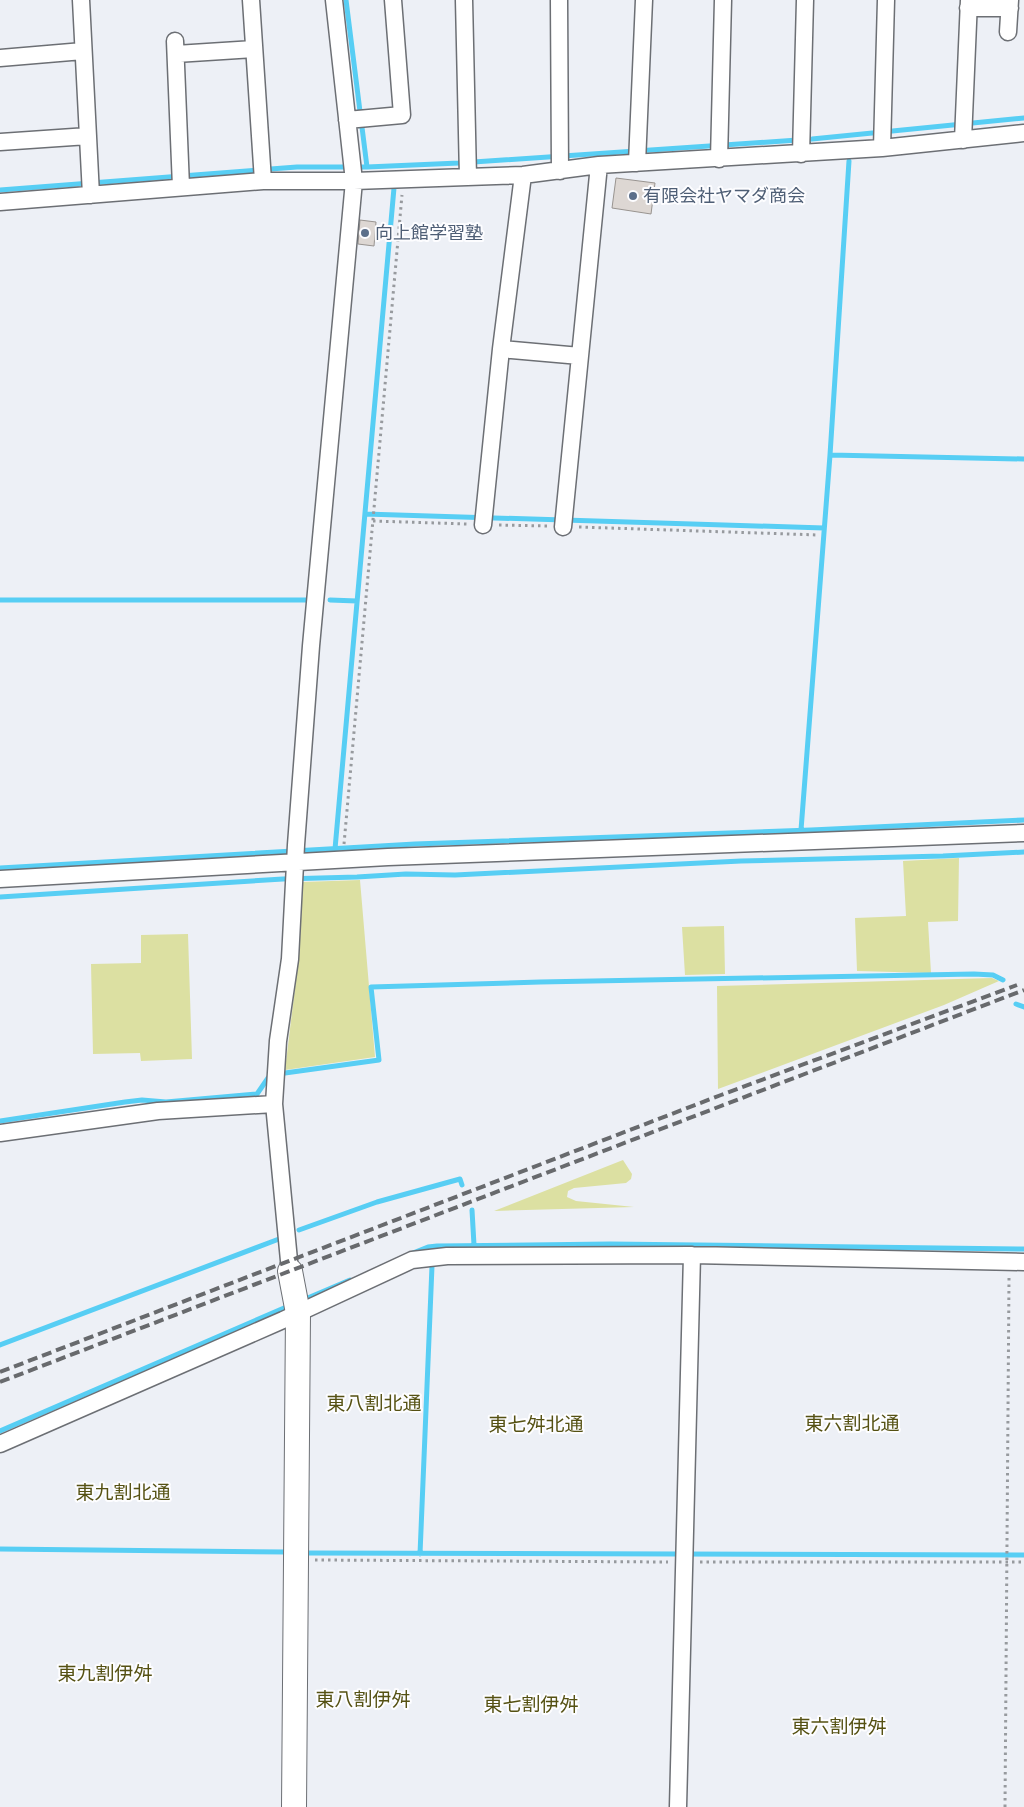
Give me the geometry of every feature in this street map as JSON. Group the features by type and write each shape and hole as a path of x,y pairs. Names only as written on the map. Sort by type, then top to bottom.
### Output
{"street":[{"path":"80,0 91,186"},
{"path":"251,0 262,174"},
{"path":"294,1807 297,1560 297,1306 290,1266 274,1104 278,1041 290,959 311,646 356,119 334,0"},
{"path":"356,119 402,115 393,0"},
{"path":"464,0 468,167"},
{"path":"559,0 560,160"},
{"path":"637,154 644,0"},
{"path":"719,149 723,0"},
{"path":"802,144 805,0"},
{"path":"882,137 886,0"},
{"path":"964,130 968,4 1010,4 1008,32"},
{"path":"181,180 175,47 254,49"},
{"path":"0,58 83,51"},
{"path":"0,202 91,186 262,174 353,170 404,180 468,167 522,175 560,160 599,165 637,154 802,144 964,130 1024,134"},
{"path":"0,142 88,136"},
{"path":"564,522 599,165"},
{"path":"484,519 501,349 522,175"},
{"path":"501,349 580,356"},
{"path":"0,879 295,864 1024,833"},
{"path":"0,1133 158,1111 274,1104"},
{"path":"678,1807 692,1255"},
{"path":"0,1444 68,1415 297,1306 412,1260 447,1256 692,1255 1017,1261"}],"path":[{"path":"344,839 404,180"},
{"path":"373,519 484,519 819,535"},
{"path":"1005,1807 1007,1549 1017,1261"},
{"path":"297,1560 684,1557 1024,1562"}],"green space":[{"path":"959,858 958,921 928,922 931,973 857,971 855,918 906,916 903,861"},
{"path":"360,880 375,1057 285,1070 299,955 303,882"},
{"path":"724,926 725,974 685,975 682,927"},
{"path":"188,934 192,1059 141,1061 140,1053 93,1054 91,964 141,963 141,935"},
{"path":"992,978 999,981 944,1005 718,1089 717,986"},
{"path":"623,1160 632,1174 631,1179 626,1183 574,1188 568,1191 567,1197 576,1201 634,1207 494,1211"}],"building":[{"name":"有限会社ヤマダ商会","path":"616,178 655,183 651,214 612,208"},
{"name":"向上館学習塾","path":"360,220 376,222 374,246 358,244"}],"waterway":[{"path":"346,0 367,167"},
{"path":"0,190 297,167 367,167 459,163 812,139 1024,118"},
{"path":"801,830 830,455 849,161"},
{"path":"335,849 394,188"},
{"path":"830,455 1024,459"},
{"path":"365,514 824,528"},
{"path":"0,600 306,600"},
{"path":"330,600 357,601"},
{"path":"0,868 415,844 811,830 1024,820"},
{"path":"0,897 283,879 406,874 455,875 741,861 1024,852"},
{"path":"285,1073 379,1060 371,987 974,974 993,975 1003,980"},
{"path":"1016,1004 1024,1007"},
{"path":"0,1121 142,1100 166,1102 257,1094 268,1078"},
{"path":"299,1230 377,1202 460,1179 462,1185"},
{"path":"472,1210 474,1245"},
{"path":"0,1345 279,1239"},
{"path":"413,1253 428,1247 437,1246 610,1244 1024,1249"},
{"path":"420,1554 432,1266"},
{"path":"303,1300 350,1280"},
{"path":"0,1431 291,1305"},
{"path":"0,1549 287,1552"},
{"path":"307,1553 1024,1555"}],"railway":[{"path":"0,1372 721,1095 1017,985"},
{"path":"0,1382 1024,990"}],"place":[{"name":"有限会社ヤマダ商会","path":"633,196"},
{"name":"向上館学習塾","path":"365,233"}],"district":[{"name":"東八割北通","path":"374,1403"},
{"name":"東六割北通","path":"852,1423"},
{"name":"東七舛北通","path":"536,1424"},
{"name":"東九割北通","path":"123,1492"},
{"name":"東九割伊舛","path":"105,1673"},
{"name":"東八割伊舛","path":"363,1699"},
{"name":"東七割伊舛","path":"531,1704"},
{"name":"東六割伊舛","path":"839,1726"}]}
